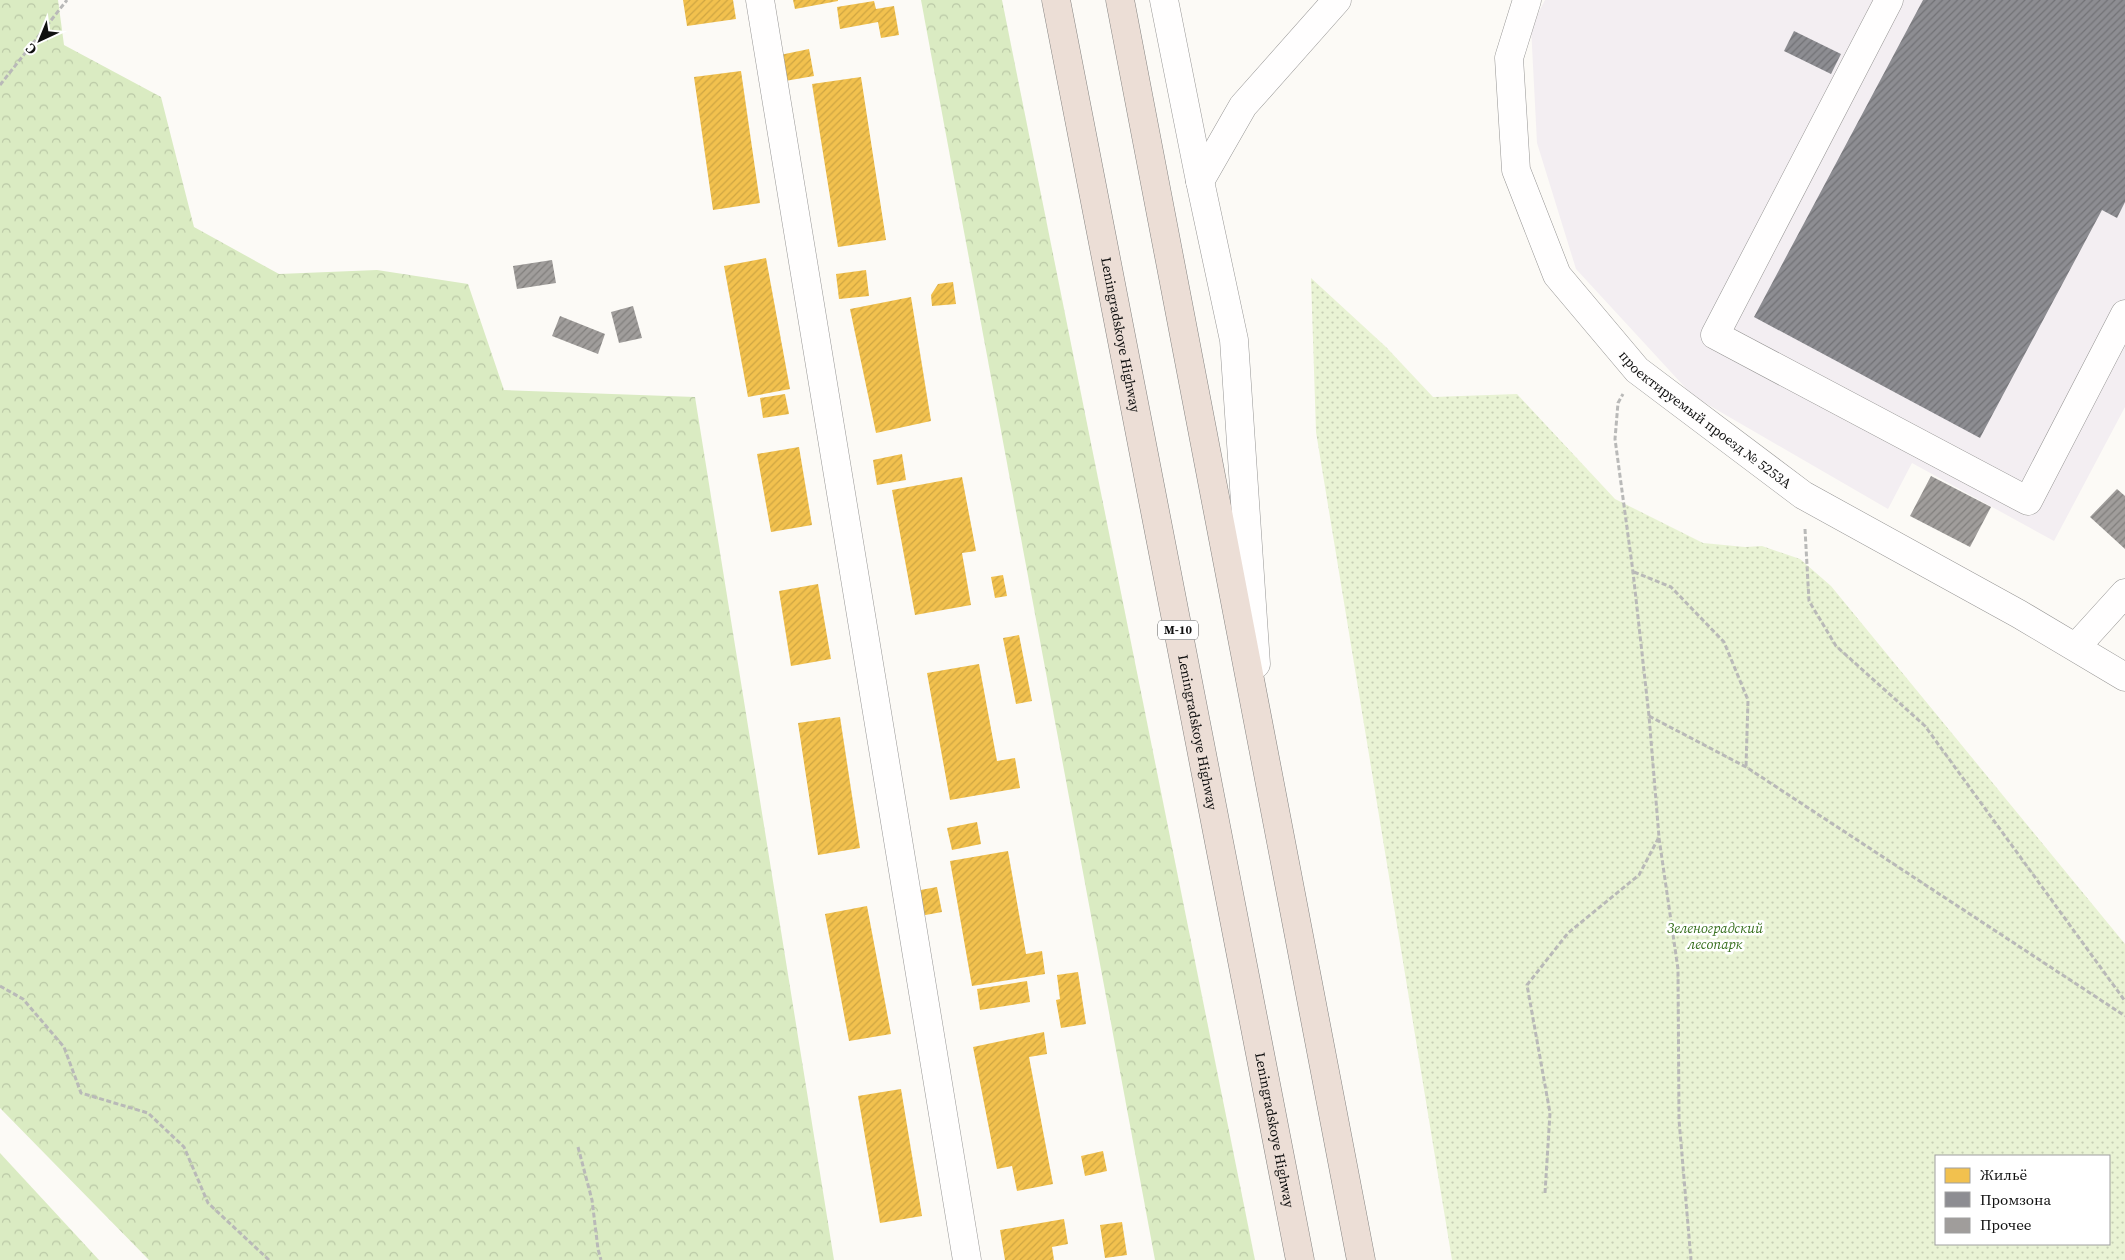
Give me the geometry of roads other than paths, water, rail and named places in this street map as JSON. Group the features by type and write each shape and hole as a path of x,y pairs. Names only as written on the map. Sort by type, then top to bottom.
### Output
{"highway":[{"name":"Leningradskoye Highway","path":"1056,0 1300,1260"},
{"path":"1120,0 1361,1260"}],"lane":[{"path":"760,0 967,1260"},
{"path":"1164,0 1234,340 1261,730"},
{"path":"1200,181 1243,106 1337,0"},
{"name":"проектируемый проезд № 5253А","path":"1527,0 1509,58 1516,170 1557,275 1637,370 1803,495 2019,614 2125,677"},
{"path":"1890,0 1715,335 2028,501 2125,314"},
{"path":"2076,647 2125,592"}],"park label":[{"name":"Зеленоградский лесопарк","path":"1715,936"}]}
